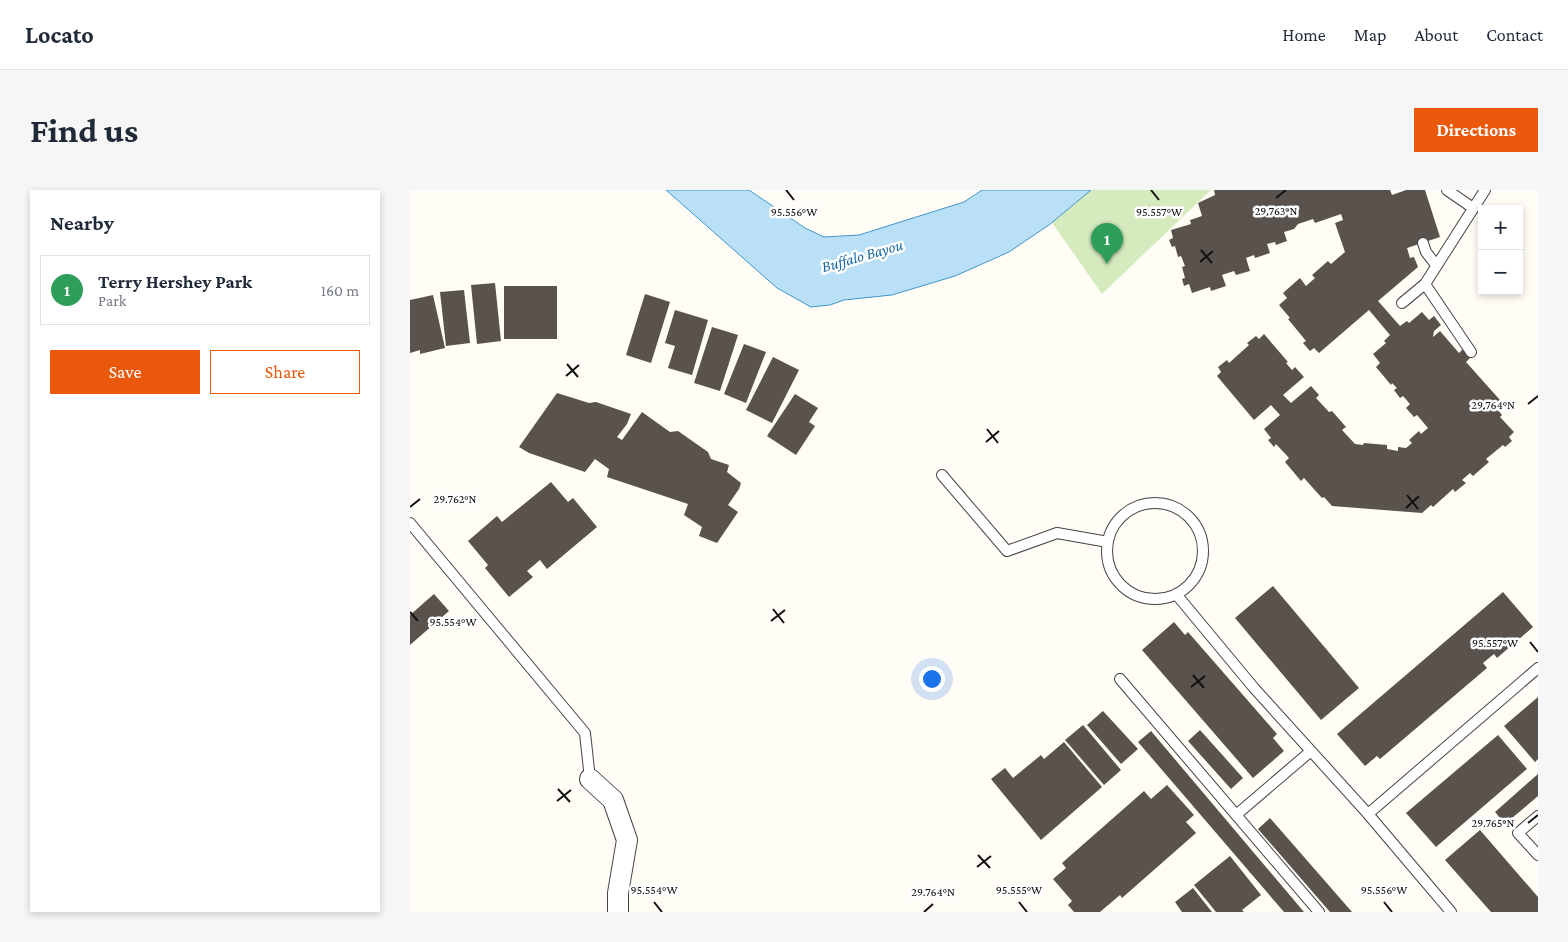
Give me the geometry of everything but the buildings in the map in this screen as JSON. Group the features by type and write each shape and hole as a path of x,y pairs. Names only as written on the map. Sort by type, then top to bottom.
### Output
{"street":[{"path":"590,779 613,800 627,840 618,902"}],"lane":[{"path":"1447,190 1473,208"},
{"path":"1402,303 1425,284 1484,190"},
{"path":"1423,243 1426,252 1436,266"},
{"path":"1425,284 1472,352"},
{"path":"942,475 1007,552 1056,533 1108,542"},
{"path":"1159,503 1172,506 1185,513 1194,523 1201,535 1203,548 1202,562 1197,575 1188,586 1176,594 1162,598 1147,598 1132,593 1120,584 1112,572 1108,557 1108,542 1113,529 1121,517 1132,509 1145,504 1159,503"},
{"path":"410,523 585,733 590,779"},
{"path":"1176,594 1254,688 1368,814 1451,912"},
{"path":"1368,814 1538,668"},
{"path":"1120,678 1319,912"},
{"path":"1236,814 1311,751"},
{"path":"1538,816 1518,833 1538,855"}],"green space":[{"path":"1029,190 1211,190 1102,294"}],"water":[{"name":"Buffalo Bayou","path":"666,190 749,190 805,228 824,237 859,235 964,202 982,190 1091,190 1049,225 1009,252 955,276 892,295 844,300 830,305 811,307 777,288"}],"place":[{"name":"Terry Hershey Park","path":"1107,264"}]}
